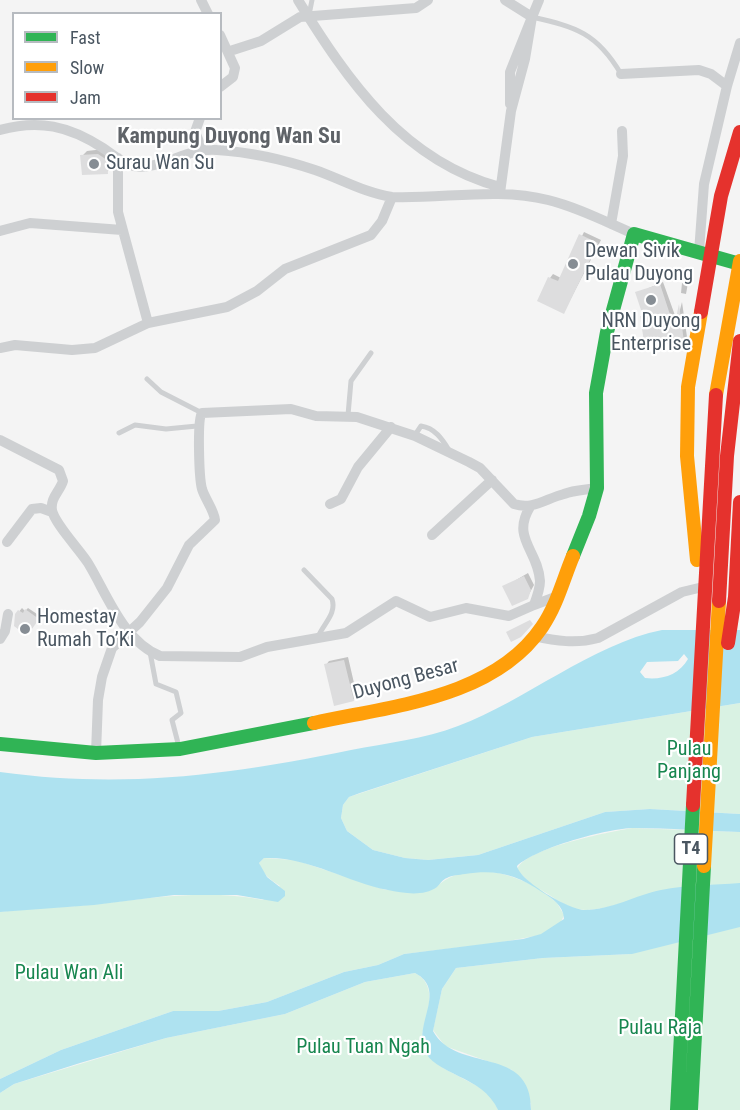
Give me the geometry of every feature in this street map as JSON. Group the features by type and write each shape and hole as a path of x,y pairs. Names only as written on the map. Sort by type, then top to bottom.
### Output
{"main road":[{"path":"702,540 687,456 688,387 704,254 740,132"},
{"path":"634,234 740,263"},
{"name":"Duyong Besar","path":"0,744 96,753 180,749 277,731 461,689 510,659 534,636 552,612 597,488 594,414 596,391 610,313 634,234"},
{"name":"T4","path":"676,1110 698,725 702,540 717,382 740,263"},
{"name":"T4","path":"691,1110 714,696 730,540 729,420 740,341"},
{"path":"730,540 740,502"}],"street":[{"path":"298,0 345,74 390,125 471,178 500,190 550,200 634,234"},
{"path":"230,51 261,41 289,22 308,16 416,8 428,0"},
{"path":"505,0 532,17"},
{"path":"500,190 511,111 525,59 532,17 539,0"},
{"path":"222,38 230,51 235,73 222,85"},
{"path":"704,254 704,184 727,86 740,43"},
{"path":"621,74 699,70 711,74 727,86"},
{"path":"199,120 195,132 202,149"},
{"path":"0,130 40,123 63,126 93,141 131,166 145,167 202,149 237,153 312,169 376,195 392,197 500,190"},
{"path":"611,224 623,156 622,131"},
{"path":"118,158 116,194 122,230 148,323"},
{"path":"0,348 15,345 72,350 95,348 148,323 227,307 257,291 291,266 363,239 382,221 392,197"},
{"path":"0,231 30,223 122,230"},
{"path":"96,753 98,700 105,667 112,648 130,632 173,579 189,545 215,520 200,481 201,447 197,426 202,412 291,409 316,416 348,415 391,427 415,436 480,468 514,504 530,507 565,493 597,488"},
{"path":"330,504 342,499 358,467 391,427"},
{"path":"0,440 59,470 63,481 52,499 52,512"},
{"path":"432,535 492,480"},
{"path":"530,507 523,519 522,529 540,580 534,605"},
{"path":"7,542 32,509 41,508 52,512 89,564 107,600 130,632 150,652 160,656 240,657 267,647 346,633 396,601 429,617 466,608 509,616 558,596"},
{"path":"534,636 584,642 598,638 695,587 740,584"},
{"path":"0,639 5,631 8,614"}],"lane":[{"path":"308,16 312,0"},
{"path":"532,17 574,28 587,34 606,51 621,74"},
{"path":"348,415 351,381 371,353"},
{"path":"147,379 169,397 202,412"},
{"path":"119,433 135,425 166,429 197,426"},
{"path":"304,570 332,599 334,605 333,612 317,639"},
{"path":"150,652 156,684 176,692 182,706 182,713 172,720 180,749"}],"green space":[{"name":"Pulau Panjang","path":"740,703 740,814 650,809 605,812 478,855 428,860 405,858 373,850 347,831 341,818 343,805 349,797 532,737"},
{"path":"632,828 740,832 740,1110 531,1110 531,1104 512,1070 445,1046 433,1030 442,989 456,968 543,958 632,954 661,891 617,905 582,910 565,904 540,889 557,903 564,915 561,922 541,935 497,943 404,954 378,965 344,972 267,1002 218,1011 173,1011 61,1050 0,1079 0,912 201,895 263,900 280,886 262,870 259,863 264,858 295,860 386,890 435,888 457,874 482,871 508,875 532,885 517,870 523,862 534,855 569,842"},
{"name":"Pulau Tuan Ngah","path":"415,973 422,978 429,992 422,1035 443,1068 481,1088 492,1097 498,1110 0,1110 0,1093 14,1084 166,1038 285,1014 365,982"}],"water":[{"path":"662,630 740,630 740,703 532,737 360,793 349,797 343,805 341,818 347,831 373,850 405,858 428,860 478,855 605,812 650,809 740,814 740,832 647,828 607,831 540,852 517,866 527,879 546,894 568,905 585,910 604,908 661,890 740,883 740,927 632,954 543,958 456,968 442,989 433,1031 444,1044 458,1052 506,1067 519,1076 528,1089 531,1110 498,1110 491,1098 481,1089 437,1065 429,1058 422,1039 430,997 429,988 424,980 415,973 365,982 285,1014 166,1038 14,1084 0,1093 0,1079 61,1050 173,1011 218,1011 267,1002 344,972 378,965 404,954 523,939 541,934 564,919 560,906 550,897 523,881 505,874 486,872 453,876 444,879 437,887 426,892 406,893 372,886 311,865 280,858 264,858 259,863 267,877 285,891 285,896 278,902 237,895 174,895 94,905 0,912 0,772 90,779 176,777 306,759 419,737 458,726 483,715 584,660 636,637","holes":["684,654 688,659 675,673 664,677 645,678 640,672 647,662 678,661"]}],"building":[{"name":"Surau Wan Su","path":"98,154 107,160 108,174 82,175 80,155"},
{"path":"579,234 598,243 564,314 537,301 548,277 558,281"},
{"path":"660,284 674,327 679,304 684,342 645,348 640,316 643,316 635,292"},
{"path":"524,576 531,590 528,599 512,606 502,586"},
{"name":"Homestay Rumah To’Ki","path":"25,609 39,619 27,636 14,626 15,614 18,610 23,613"},
{"path":"530,620 533,624 521,637 511,642 506,632"},
{"path":"344,660 354,701 334,706 324,664"}],"traffic: fast":[{"path":"573,556 597,488 596,393 607,332 634,234 740,264"},
{"path":"0,744 96,753 180,749 314,723"},
{"path":"677,1110 693,805"},
{"path":"691,1110 704,866"}],"traffic: slow":[{"path":"716,395 740,261"},
{"path":"697,560 687,456 688,387 701,312"},
{"path":"314,723 439,695 497,670 522,651 542,627 556,601 573,556"},
{"path":"704,866 719,601"}],"traffic: jam":[{"path":"701,312 721,196 740,132"},
{"path":"719,601 727,456 740,341"},
{"path":"693,805 716,395"},
{"path":"728,643 735,597 740,502"}],"place":[{"name":"Surau Wan Su","path":"94,164"},
{"name":"Dewan Sivik Pulau Duyong","path":"573,264"},
{"name":"NRN Duyong Enterprise","path":"651,300"},
{"name":"Homestay Rumah To’Ki","path":"25,629"}],"district":[{"name":"Kampung Duyong Wan Su","path":"229,137"}],"park label":[{"name":"Pulau Wan Ali","path":"69,974"},
{"name":"Pulau Raja","path":"660,1029"}]}
